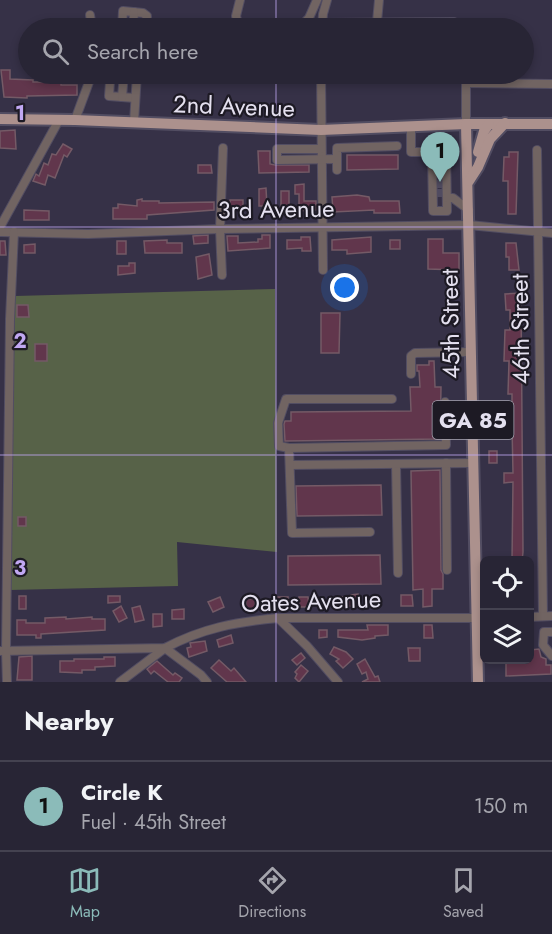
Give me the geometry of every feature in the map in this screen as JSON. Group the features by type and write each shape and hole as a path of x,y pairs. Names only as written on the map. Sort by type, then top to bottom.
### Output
{"main road":[{"name":"2nd Avenue","path":"0,119 321,130 466,124 552,124"},
{"path":"469,181 478,167 489,139 505,123"},
{"name":"45th Street","path":"466,124 469,181 473,463 481,610"},
{"path":"475,170 484,131 489,124"},
{"name":"45th Street","path":"478,682 480,639"}],"street":[{"path":"236,18 240,0"},
{"path":"309,18 317,0"},
{"path":"324,18 327,0"},
{"path":"377,18 379,0"},
{"path":"123,18 123,11 143,13 147,18"},
{"path":"134,12 134,18"},
{"path":"75,120 88,84"},
{"path":"110,84 109,96 135,98"},
{"path":"122,98 123,84"},
{"path":"134,122 136,84"},
{"path":"321,84 323,270"},
{"name":"45th Street","path":"466,84 466,124"},
{"path":"534,84 552,84"},
{"path":"0,227 59,120"},
{"path":"411,126 411,152 439,166"},
{"path":"337,170 337,148 396,146"},
{"path":"222,275 220,229 223,148"},
{"path":"321,149 277,149 277,160 337,159"},
{"name":"46th Street","path":"537,150 548,616"},
{"path":"435,225 441,199 439,166"},
{"path":"439,166 441,199"},
{"path":"441,199 469,181"},
{"path":"441,199 469,210"},
{"name":"3rd Avenue","path":"0,232 88,234 220,229 481,225 552,234"},
{"path":"7,682 3,651 3,589 14,232"},
{"path":"0,319 10,319"},
{"path":"411,374 411,356 415,352 471,352"},
{"path":"392,399 286,399 278,423 279,446 289,448 446,446 445,402"},
{"path":"364,447 364,464"},
{"path":"289,448 292,533 370,532"},
{"path":"446,463 447,570"},
{"path":"290,465 473,463"},
{"path":"396,464 398,573"},
{"path":"278,618 307,646 338,682"},
{"name":"Oates Avenue","path":"3,651 165,648 185,637 212,627 278,618 480,618"},
{"path":"552,632 544,632 543,645 552,656"},
{"path":"120,682 165,648 207,682"}],"green space":[{"path":"275,289 277,552 177,542 178,586 10,590 15,296"}],"building":[{"path":"1,70 10,70 10,79 18,79 18,84 77,85 77,95 4,97"},
{"path":"15,130 16,149 0,148 0,131"},
{"path":"63,144 72,149 67,157 64,155 55,178 48,175 45,185 33,181 36,174 39,176 44,163 48,165 52,154 56,155"},
{"path":"258,151 270,151 270,164 309,165 309,172 259,173"},
{"path":"509,152 518,152 516,214 508,214 508,181 503,181 504,157 509,157"},
{"path":"347,155 398,155 398,169 347,170"},
{"path":"198,165 211,165 212,173 198,173"},
{"path":"304,184 304,201 316,201 316,210 299,211 299,194 295,194 295,185"},
{"path":"266,188 267,206 259,206 259,189"},
{"path":"281,191 289,191 289,211 281,211"},
{"path":"357,195 369,197 370,201 399,201 400,213 374,213 374,210 333,212 332,197"},
{"path":"142,199 142,201 159,201 159,203 214,202 214,210 147,215 147,219 113,219 113,208 118,208 118,204 137,206 137,200"},
{"path":"230,200 243,200 243,209 230,209"},
{"path":"24,210 49,211 49,220 24,220"},
{"path":"208,235 208,243 194,244 193,236"},
{"path":"262,235 270,235 270,248 228,251 227,236 238,236 238,243 258,242 258,239 262,239"},
{"path":"301,237 310,237 311,251 302,251 302,248 287,249 287,240 301,240"},
{"path":"371,237 371,252 347,254 347,250 332,250 332,240"},
{"path":"428,239 443,239 443,253 459,253 459,270 428,269"},
{"path":"167,240 167,243 182,243 182,253 145,253 144,241"},
{"path":"390,240 400,240 400,249 390,249"},
{"path":"0,241 5,241 6,255 0,255"},
{"path":"117,241 126,241 126,254 117,254"},
{"path":"506,243 516,243 519,270 509,270"},
{"path":"35,244 35,253 24,253 24,245"},
{"path":"209,254 212,275 198,279 196,257"},
{"path":"129,263 135,263 135,273 118,275 118,266 129,266"},
{"path":"521,293 523,556 512,556 513,482 504,483 504,473 513,473 512,427 510,427 512,394 508,394 509,361 504,361 505,330 510,330 510,310 506,310 505,294"},
{"path":"17,305 28,305 29,317 17,317"},
{"path":"321,313 340,313 339,353 321,353"},
{"path":"35,344 47,344 47,361 35,361"},
{"path":"429,361 434,361 435,387 441,387 440,439 285,441 284,424 285,421 291,421 291,412 411,411 410,387 420,387 417,365 429,365"},
{"path":"489,451 497,451 497,463 489,463"},
{"path":"440,470 443,589 432,589 432,606 423,607 423,589 413,590 411,471"},
{"path":"381,485 382,515 297,516 296,486"},
{"path":"18,517 26,517 26,526 18,526"},
{"path":"380,555 381,584 288,585 288,556"},
{"path":"358,594 359,606 334,606 334,597 351,597 351,595"},
{"path":"401,595 412,595 413,606 401,606"},
{"path":"19,596 26,596 26,609 19,609"},
{"path":"108,596 120,596 120,602 108,603"},
{"path":"220,597 224,607 213,612 208,602"},
{"path":"275,597 288,597 288,606 275,606"},
{"path":"299,597 308,597 309,607 299,607"},
{"path":"246,599 255,599 255,609 246,609"},
{"path":"121,606 127,618 119,622 113,611"},
{"path":"140,606 144,620 135,622 132,608"},
{"path":"184,609 184,619 172,619 172,610"},
{"path":"153,614 162,614 162,626 153,627"},
{"path":"66,617 66,619 92,617 92,619 105,619 105,630 41,634 41,638 36,638 36,635 17,635 17,620 26,620 26,623 45,623 45,618"},
{"path":"367,625 388,625 388,635 362,640 338,637 338,630 368,630"},
{"path":"424,625 432,625 433,638 424,638"},
{"path":"319,630 327,630 327,637 319,638"},
{"path":"231,635 233,643 219,647 217,640"},
{"path":"205,641 207,651 189,657 187,648 191,647 190,643"},
{"path":"334,647 346,652 353,659 343,668 336,661 339,659 330,654"},
{"path":"408,648 420,648 420,661 409,661"},
{"path":"539,649 541,657 546,659 546,665 551,665 551,674 506,676 506,664 534,664 534,650"},
{"path":"301,653 305,658 297,665 292,660"},
{"path":"32,656 32,680 17,680 19,657"},
{"path":"104,657 115,657 115,666 95,667 95,670 82,670 82,673 60,672 60,661 104,659"},
{"path":"365,659 380,682 362,682 368,679 366,672 362,674 357,664"},
{"path":"219,660 231,671 234,668 246,682 227,682 211,668"},
{"path":"157,661 173,675 175,673 182,678 179,682 168,682 154,671 151,674 147,669"},
{"path":"301,665 308,671 299,682 295,678 297,674 295,672"}],"tunnel":[{"path":"436,160 443,160"},
{"path":"437,175 443,174"},
{"path":"436,184 443,184"},
{"path":"437,193 443,193"}],"place":[{"name":"Circle K","path":"440,182"}]}
